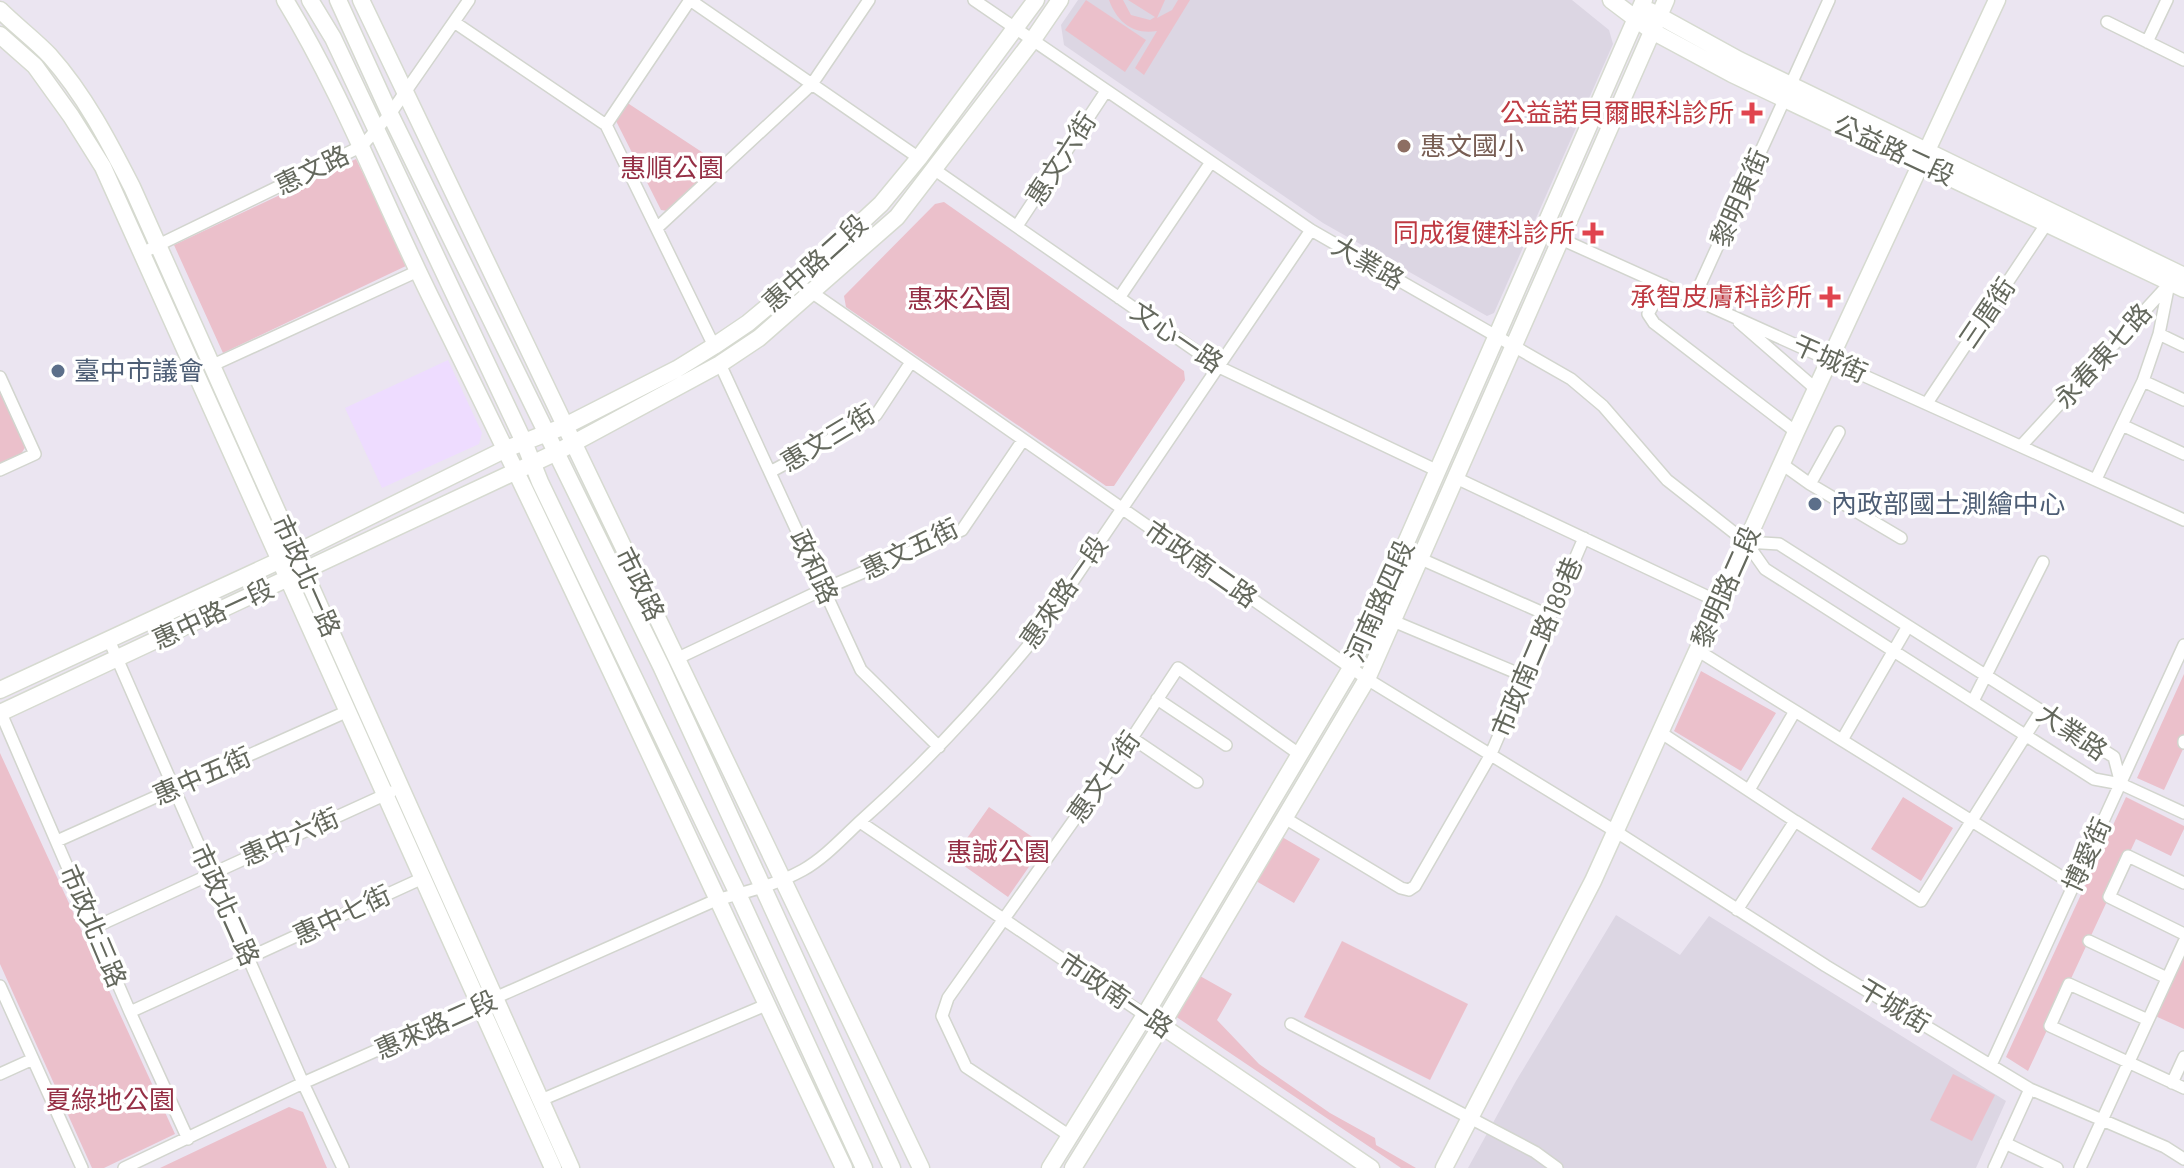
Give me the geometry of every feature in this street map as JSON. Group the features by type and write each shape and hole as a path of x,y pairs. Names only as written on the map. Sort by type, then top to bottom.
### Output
{"street":[{"path":"285,0 313,46 362,146 418,271 506,449 844,1168"},
{"name":"市政路","path":"310,0 333,38 532,463 892,1168"},
{"name":"市政路","path":"338,0 390,114 661,666 864,1168"},
{"name":"市政路","path":"361,0 921,1168"},
{"name":"惠文路","path":"142,253 362,146 405,94 469,0"},
{"path":"606,125 690,0 919,158"},
{"path":"658,227 812,84 869,0"},
{"name":"大業路","path":"974,0 1311,230 1571,379 1603,406 1667,480 1746,542 1765,569 2094,779 2121,784 2114,757 1779,544 1746,542"},
{"name":"惠中路二段","path":"524,442 565,426 677,369 748,323 797,282 881,204 919,158 1036,0"},
{"name":"惠中路二段","path":"557,452 720,364 759,338 813,293 897,217 1060,0"},
{"name":"公益路二段","path":"1611,0 1640,6 1656,24 1788,91 2180,278"},
{"name":"河南路四段","path":"1073,1168 1367,679 1666,0"},
{"name":"黎明東街","path":"1694,298 1829,0"},
{"name":"黎明路二段","path":"1444,1168 1593,881 1796,432 1997,0"},
{"path":"2147,42 2167,0"},
{"name":"河南路四段","path":"1050,1168 1145,1015 1351,668 1640,6"},
{"name":"市政北一路","path":"0,10 50,56 67,79 108,141 158,244 304,571 393,791 488,1002 553,1168"},
{"path":"454,22 606,125 714,346"},
{"path":"2107,22 2184,60"},
{"name":"市政北一路","path":"0,35 35,66 103,167 348,711 393,791 423,878 541,1100 571,1168"},
{"name":"惠文六街","path":"1017,226 1106,91"},
{"name":"公益路二段","path":"1925,156 2047,223 2180,278"},
{"path":"1119,298 1211,162"},
{"name":"文心一路","path":"935,170 1219,367 1438,471"},
{"name":"三厝街","path":"1927,403 2047,223"},
{"name":"惠來路一段","path":"751,890 782,881 807,868 939,747 985,697 1033,640 1311,230"},
{"name":"干城街","path":"1561,239 2184,520"},
{"path":"213,365 418,271"},
{"path":"2096,479 2143,381 2180,278"},
{"name":"永春東七路","path":"2022,445 2180,278"},
{"name":"市政南二路","path":"797,282 1367,679 1615,831"},
{"path":"1664,285 1648,314 1654,323 1796,432"},
{"path":"1729,314 1817,390"},
{"path":"2159,334 2184,346"},
{"name":"惠文三街","path":"770,472 876,415 911,362"},
{"name":"政和路","path":"720,364 861,670 939,747"},
{"path":"0,377 35,454 0,470"},
{"path":"2143,381 2184,400"},
{"path":"2122,425 2184,454"},
{"path":"1810,484 1839,432"},
{"name":"惠文五街","path":"676,659 824,589 962,530 1023,440"},
{"name":"惠中路一段","path":"0,690 280,561 524,442"},
{"name":"惠中路一段","path":"0,712 557,452"},
{"path":"1782,464 1901,538"},
{"path":"1456,478 1719,602"},
{"name":"市政南二路189巷","path":"1283,817 1409,890 1415,886 1490,756 1584,538"},
{"path":"1421,559 1550,616"},
{"path":"1973,701 2043,562"},
{"path":"1393,621 1524,676"},
{"path":"1842,740 1908,626"},
{"name":"市政北二路","path":"109,640 343,1168"},
{"name":"博愛街","path":"1991,1065 2184,645"},
{"path":"1697,650 2073,884"},
{"name":"惠文七街","path":"1070,1136 966,1067 942,1016 948,998 1178,668 1299,754"},
{"path":"1157,699 1226,745"},
{"name":"惠中五街","path":"57,841 348,711"},
{"path":"1749,790 1795,711"},
{"path":"1660,732 1921,901 2041,711"},
{"name":"市政北三路","path":"0,712 188,1139"},
{"path":"1132,738 1197,782"},
{"path":"2121,784 2184,813"},
{"name":"惠中六街","path":"93,928 393,791"},
{"path":"1737,910 1795,821"},
{"name":"市政南一路","path":"860,822 1371,1168"},
{"name":"干城街","path":"1615,831 1737,910 2030,1089 2165,1147 2184,1159"},
{"path":"2184,883 2128,856 2109,897 2184,934"},
{"name":"惠中七街","path":"130,1012 423,878"},
{"name":"惠來路二段","path":"124,1168 303,1083 716,900 751,890"},
{"path":"2089,941 2167,978"},
{"path":"2080,1168 2184,942"},
{"path":"2148,1020 2069,984 2050,1026 2184,1088"},
{"path":"0,986 82,1168"},
{"path":"541,1100 766,1005"},
{"path":"1291,1024 1535,1152 1557,1168"},
{"path":"2172,1083 2184,1057"},
{"path":"0,1074 33,1059"},
{"path":"1994,1168 2030,1089"},
{"path":"2005,1143 2057,1168"}],"shaded area":[{"name":"惠文國小","path":"1078,0 1572,0 1609,30 1613,44 1494,313 1487,316 1323,223 1064,45 1061,25"},
{"path":"448,360 482,433 479,444 382,488 345,408"},
{"path":"1616,915 1680,955 1709,916 2006,1101 1976,1168 1468,1168 1516,1081"}],"green space":[{"path":"1086,0 1146,40 1125,72 1065,30"},
{"path":"1109,0 1123,0 1131,15 1150,20 1155,17 1128,0 1165,0 1157,18 1172,10 1178,0 1190,0 1144,75 1135,68 1157,31 1133,29 1116,15"},
{"name":"惠順公園","path":"626,102 720,164 668,211 661,210 615,119"},
{"path":"356,159 408,265 223,353 174,245"},
{"name":"惠來公園","path":"944,202 1184,371 1185,380 1114,486 1106,486 846,307 844,296 935,204"},
{"path":"0,390 26,446 21,454 0,464"},
{"path":"1701,671 1776,713 1741,771 1674,731"},
{"path":"2184,674 2184,747 2164,790 2137,778"},
{"name":"夏綠地公園","path":"0,753 175,1134 104,1168 92,1168 0,964"},
{"path":"1903,797 1953,828 1921,881 1871,849"},
{"path":"2126,797 2184,826 2184,829 2171,856 2136,839 2028,1071 2006,1057"},
{"name":"惠誠公園","path":"989,807 1044,845 1008,897 953,858"},
{"path":"1282,837 1320,859 1294,903 1256,881"},
{"path":"1342,941 1468,1004 1430,1080 1304,1017"},
{"path":"2184,947 2184,1029 2153,1015"},
{"path":"1200,976 1232,994 1217,1020 1259,1064 1330,1113 1375,1138 1376,1145 1416,1168 1401,1168 1175,1016"},
{"path":"1953,1074 1995,1095 1972,1141 1930,1120"},
{"path":"289,1107 303,1112 327,1168 160,1168"}],"place":[{"name":"公益諾貝爾眼科診所","path":"1752,113"},
{"name":"惠文國小","path":"1404,146"},
{"name":"同成復健科診所","path":"1593,233"},
{"name":"承智皮膚科診所","path":"1830,297"},
{"name":"臺中市議會","path":"58,371"},
{"name":"內政部國土測繪中心","path":"1815,504"}]}
